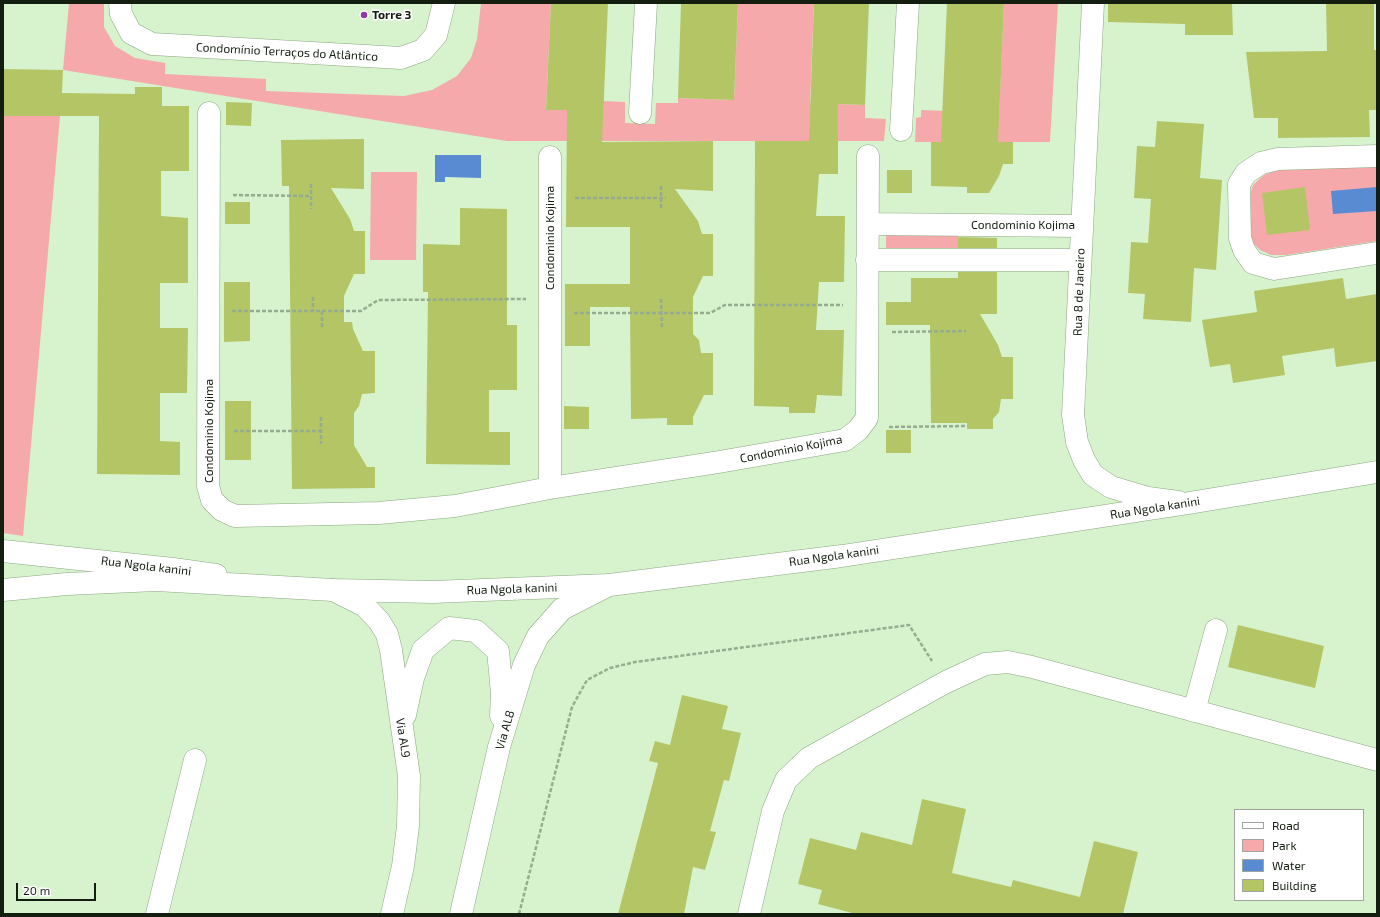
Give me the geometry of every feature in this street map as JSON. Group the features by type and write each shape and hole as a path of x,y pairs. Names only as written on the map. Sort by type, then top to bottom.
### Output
{"street":[{"name":"Condomínio Terraços do Atlântico","path":"120,3 121,14 132,33 152,44 401,58 423,50 436,35 444,3"},
{"path":"640,113 646,3"},
{"path":"901,130 908,3"},
{"name":"Rua 8 de Janeiro","path":"1093,3 1081,226 1074,415 1077,442 1084,460 1093,475 1112,487 1148,498 1189,503"},
{"name":"Condominio Kojima","path":"209,113 208,486 212,500 222,510 235,516 379,513 455,506 550,488 719,462 845,440 858,430 867,418 868,156"},
{"path":"1377,156 1278,159 1261,163 1246,173 1239,184 1240,238 1244,250 1253,263 1274,269 1377,253"},
{"name":"Condominio Kojima","path":"550,157 550,488"},
{"name":"Condominio Kojima","path":"868,224 1081,226"},
{"path":"867,260 1080,260"},
{"name":"Rua Ngola kanini","path":"3,590 67,584 156,580 287,586 332,590 433,592 609,584 842,556 1189,503 1377,472"},
{"name":"Rua Ngola kanini","path":"3,551 173,568 287,586"},
{"name":"Via AL8","path":"461,914 499,747 524,665 538,636 562,608 609,584"},
{"name":"Via AL9","path":"332,590 365,606 379,620 387,634 409,776 408,826 403,866 392,914"},
{"path":"402,732 413,678 423,650 449,628 476,631 498,651 502,692 499,747"},
{"path":"1194,711 1216,630"},
{"path":"749,914 773,811 786,780 809,758 946,682 985,664 1008,662 1032,667 1377,760"},
{"path":"157,914 195,760"}],"path":[{"path":"311,184 311,209"},
{"path":"661,186 661,210"},
{"path":"228,195 311,196"},
{"path":"570,198 666,198"},
{"path":"313,297 313,311"},
{"path":"228,311 361,311 378,300 532,299"},
{"path":"661,299 662,330"},
{"path":"570,313 710,313 725,305 846,305"},
{"path":"322,311 322,329"},
{"path":"889,332 966,331"},
{"path":"321,418 321,444"},
{"path":"884,427 967,426"},
{"path":"228,431 321,431"},
{"path":"519,914 572,707 588,680 610,668 635,662 909,624 946,682"}],"green space":[{"path":"69,3 104,3 104,27 115,46 135,58 165,63 165,74 266,79 266,91 404,96 432,90 457,76 471,58 477,39 481,3 551,3 546,109 603,112 603,101 625,102 625,123 655,124 656,103 678,103 678,98 734,100 738,3 814,3 810,103 865,105 865,118 886,119 884,141 507,141 63,70"},
{"path":"1004,3 1058,3 1050,142 915,142 916,118 921,117 921,110 999,113"},
{"path":"3,116 60,116 23,536 3,533"},
{"path":"1377,165 1377,241 1286,255 1271,255 1260,250 1252,242 1249,198 1253,185 1264,175 1281,169"},
{"path":"371,172 417,172 416,260 370,260"},
{"path":"958,233 958,248 886,248 886,234"}],"water":[{"path":"435,155 481,155 481,178 445,177 445,182 435,182"},
{"path":"1377,187 1377,211 1333,214 1331,191"}],"building":[{"path":"551,3 608,3 602,142 713,141 713,191 675,189 698,221 702,234 713,234 713,276 703,276 693,297 693,334 699,340 701,353 713,353 713,395 704,395 693,417 693,425 667,425 667,418 631,419 630,307 590,307 590,346 565,346 565,284 630,284 630,227 566,227 567,110 546,110"},
{"path":"681,3 738,3 734,100 678,98"},
{"path":"814,3 869,3 865,105 838,104 838,174 819,174 816,216 845,216 844,282 819,282 816,330 844,330 842,396 817,395 815,413 789,413 789,407 754,406 755,141 809,141"},
{"path":"947,3 1004,3 998,142 1013,142 1013,164 1003,164 999,176 989,193 967,193 967,187 931,186 931,142 941,142"},
{"path":"1108,3 1232,3 1233,35 1185,35 1185,24 1108,22"},
{"path":"1326,3 1374,3 1374,50 1377,50 1377,110 1369,110 1370,137 1278,138 1278,118 1254,118 1246,52 1327,51"},
{"path":"3,69 63,70 62,93 135,94 135,87 162,87 162,106 189,106 189,171 161,171 161,216 188,218 188,283 160,283 160,328 188,328 187,393 160,393 160,441 180,442 180,475 97,474 99,116 3,116"},
{"path":"226,102 252,103 251,126 226,125"},
{"path":"1157,121 1204,124 1200,178 1222,180 1216,270 1194,268 1191,322 1143,319 1145,294 1128,293 1131,242 1148,243 1151,199 1134,198 1137,146 1155,147"},
{"path":"364,139 364,189 331,188 350,219 354,231 365,231 365,274 354,274 344,296 344,322 352,322 353,329 363,351 375,351 375,393 362,394 359,406 354,413 354,445 367,467 375,467 375,488 292,489 289,186 282,186 281,140"},
{"path":"887,170 912,170 912,193 887,193"},
{"path":"1305,187 1310,230 1267,235 1262,193"},
{"path":"225,202 250,202 250,224 225,224"},
{"path":"460,208 507,209 507,325 517,325 517,390 489,390 489,432 510,432 510,465 426,464 428,292 423,292 423,244 460,245"},
{"path":"958,237 997,238 997,248 958,248"},
{"path":"958,272 997,272 997,314 980,314 998,345 1002,357 1013,357 1013,399 1001,399 999,412 993,419 993,429 967,429 967,423 931,423 930,325 886,325 886,302 911,302 911,278 958,278"},
{"path":"1343,278 1346,299 1377,294 1377,361 1336,367 1334,348 1282,356 1285,375 1233,383 1230,364 1210,367 1202,320 1257,312 1254,291"},
{"path":"224,282 250,282 250,341 224,342"},
{"path":"225,401 251,401 251,460 225,460"},
{"path":"564,406 589,407 589,429 564,429"},
{"path":"886,430 911,430 911,453 886,453"},
{"path":"1238,625 1324,646 1315,688 1228,667"},
{"path":"682,695 728,706 722,729 741,733 729,781 724,780 710,831 716,832 705,870 693,867 684,914 618,914 658,763 649,761 655,741 670,745"},
{"path":"922,799 966,809 952,873 1011,887 1013,880 1080,897 1094,841 1138,852 1123,914 856,914 818,904 822,890 798,884 810,838 856,850 861,832 912,845"}],"place":[{"name":"Torre 3","path":"364,15"}]}
